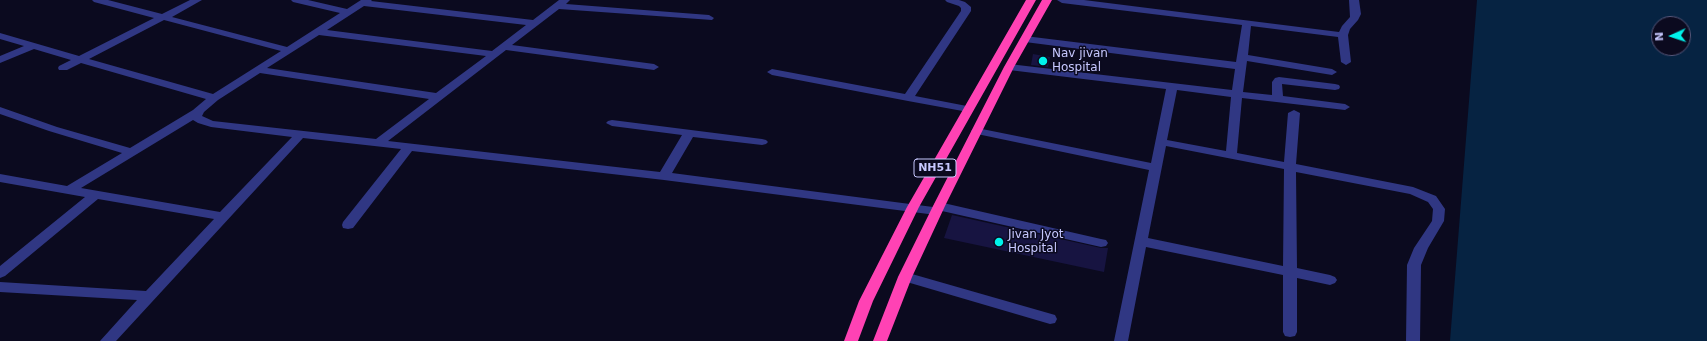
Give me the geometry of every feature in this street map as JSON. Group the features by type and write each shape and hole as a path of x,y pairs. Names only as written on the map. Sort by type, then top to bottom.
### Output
{"highway":[{"name":"NH51","path":"851,341 866,301 913,207 1031,0"},
{"name":"NH51","path":"880,341 904,277 937,208 1009,67 1047,0"}],"street":[{"path":"97,0 289,50"},
{"path":"63,68 82,60 197,0"},
{"path":"296,0 348,12"},
{"path":"908,98 966,11 966,7 962,4 950,0"},
{"path":"1062,0 1343,35"},
{"path":"1346,62 1343,35 1345,28 1355,18 1356,14 1354,0"},
{"path":"69,190 198,112 214,98 364,1 535,23"},
{"path":"377,144 562,3 709,18"},
{"path":"1231,156 1237,94 1247,23"},
{"path":"318,32 494,54"},
{"path":"0,36 214,98"},
{"path":"1025,39 1332,72"},
{"path":"0,60 32,46"},
{"path":"504,47 654,67"},
{"path":"1009,67 1345,106"},
{"path":"258,70 438,97"},
{"path":"772,72 968,109"},
{"path":"1278,98 1278,80 1334,87"},
{"path":"1121,341 1172,86"},
{"path":"0,110 132,152"},
{"path":"198,112 196,117 211,124 664,176 913,207 937,208 1101,243"},
{"path":"1290,332 1290,167 1294,113"},
{"path":"0,121 12,114"},
{"path":"612,123 762,142"},
{"path":"976,131 1156,168"},
{"path":"664,176 689,133"},
{"path":"107,341 300,135"},
{"path":"1162,142 1413,191 1432,199 1439,209 1438,221 1421,248 1414,265 1413,341"},
{"path":"348,225 409,147"},
{"path":"0,187 6,179 224,217"},
{"path":"0,273 95,194"},
{"path":"1142,241 1330,280"},
{"path":"904,277 1050,319"},
{"path":"0,287 149,296"}],"water":[{"path":"1477,0 1707,0 1707,341 1450,341"}],"building":[{"path":"1033,54 1050,57 1048,67 1031,65"},
{"path":"952,215 1101,248 1108,248 1104,272 944,238"}],"place":[{"name":"Nav jivan Hospital","path":"1043,61"},
{"name":"Jivan Jyot Hospital","path":"999,242"}]}
